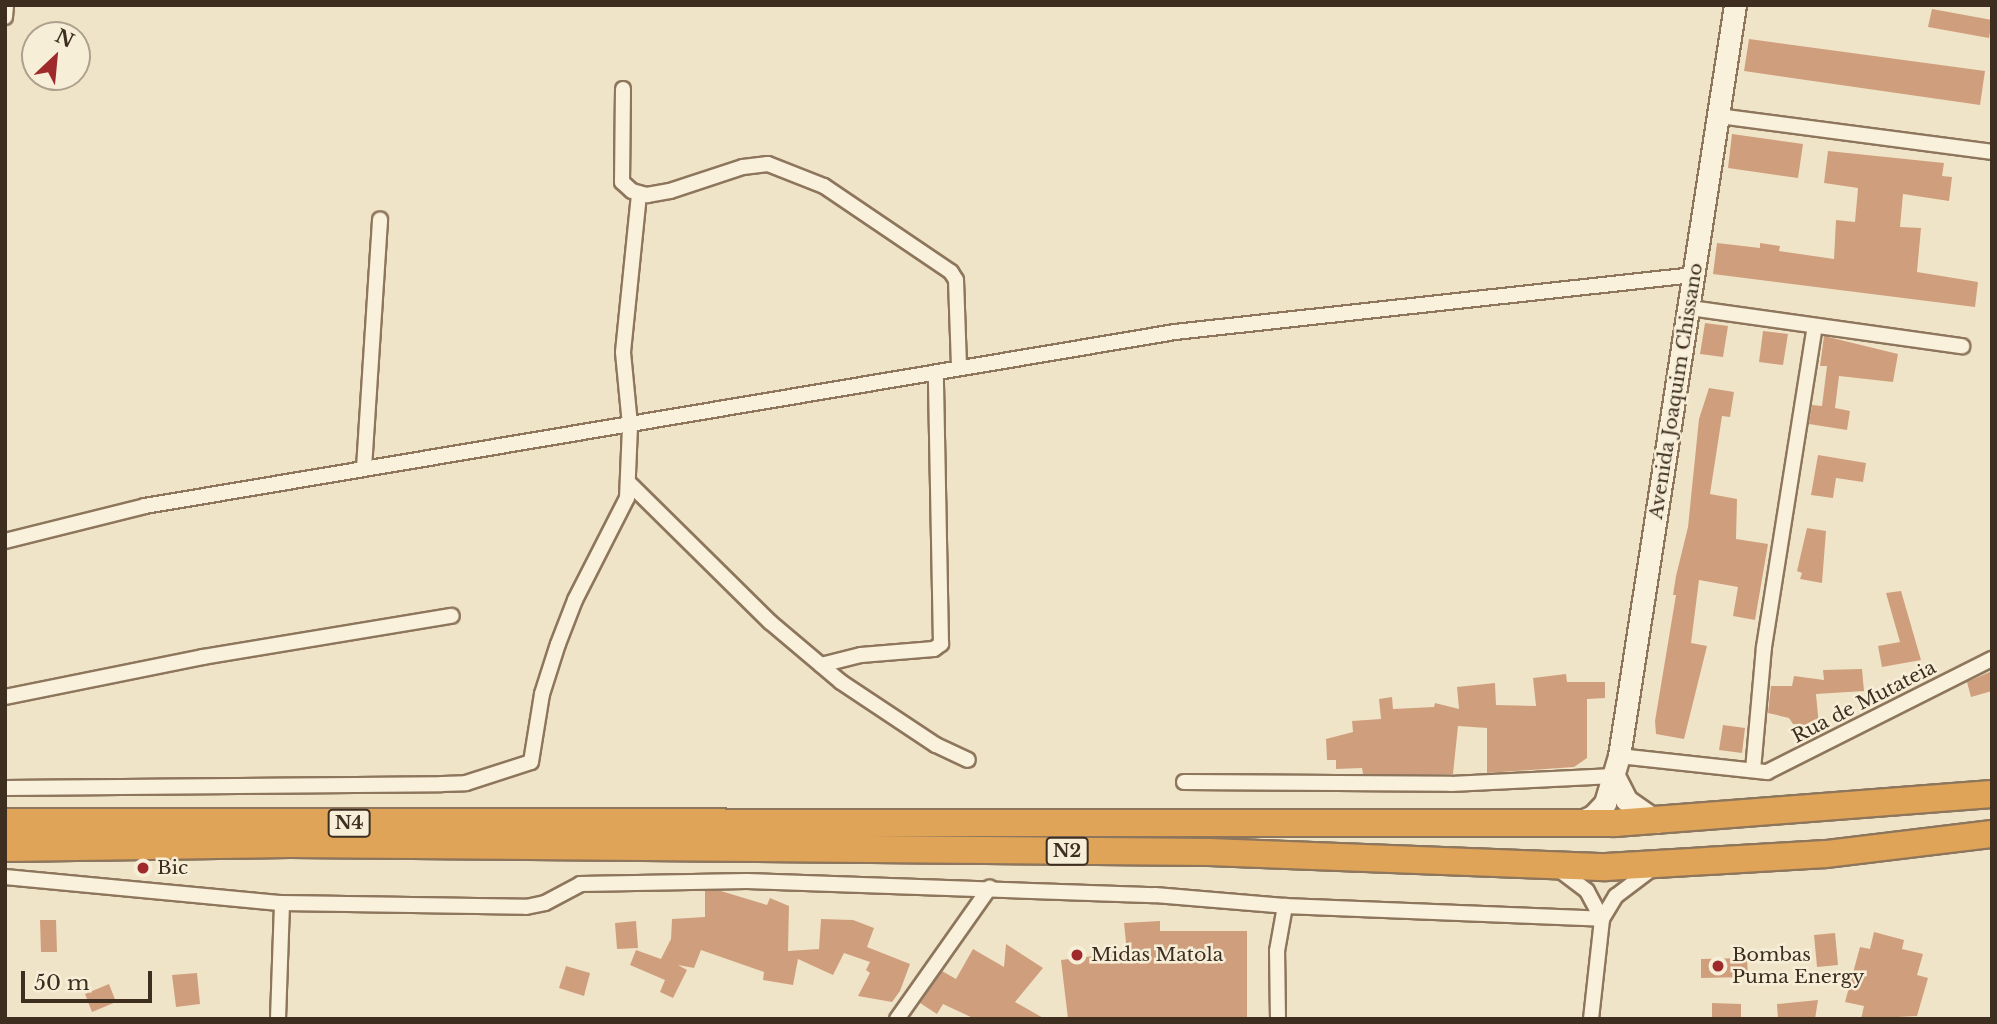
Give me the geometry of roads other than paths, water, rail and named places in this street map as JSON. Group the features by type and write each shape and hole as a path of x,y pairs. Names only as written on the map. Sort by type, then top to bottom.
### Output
{"highway":[{"name":"N2","path":"692,824 1657,822 1992,794"},
{"name":"N4","path":"5,822 692,824"},
{"name":"N2","path":"5,848 141,846 1209,852 1553,865 1658,864 1826,854 1992,834"}],"street":[{"path":"5,17 6,5"},
{"name":"Avenida Joaquim Chissano","path":"1577,823 1592,816 1605,803 1617,766 1735,5"},
{"path":"623,89 622,182 639,195 670,191 743,167 768,164 824,186 951,272 956,280 959,367"},
{"path":"1719,116 1992,152"},
{"path":"5,788 466,783 526,765 534,757 542,694 558,644 629,483 630,425 623,352 636,259 639,195"},
{"path":"365,468 380,220"},
{"path":"5,541 145,506 1175,332 1694,275"},
{"path":"1690,308 1962,346"},
{"path":"1753,770 1764,647 1815,326"},
{"path":"821,665 861,655 934,649 942,644 936,373"},
{"path":"629,483 770,622 821,665 881,710 968,760"},
{"path":"5,697 203,657 452,616"},
{"name":"Rua de Mutateia","path":"1184,782 1451,784 1617,766 1753,770 1778,768 1992,659"},
{"path":"1617,766 1626,800 1657,822"},
{"path":"1602,919 1616,896 1658,864"},
{"path":"1553,865 1587,891 1602,919 1602,959 1591,1019"},
{"path":"5,877 282,904 526,907 545,903 580,884 612,882 990,887 1285,906 1602,919"},
{"path":"897,1019 990,887"},
{"path":"278,1019 282,904"},
{"path":"1278,1019 1277,951 1285,906"}],"place":[{"name":"Bic","path":"143,868"},
{"name":"Midas Matola","path":"1077,955"},
{"name":"Bombas Puma Energy","path":"1718,966"}]}
